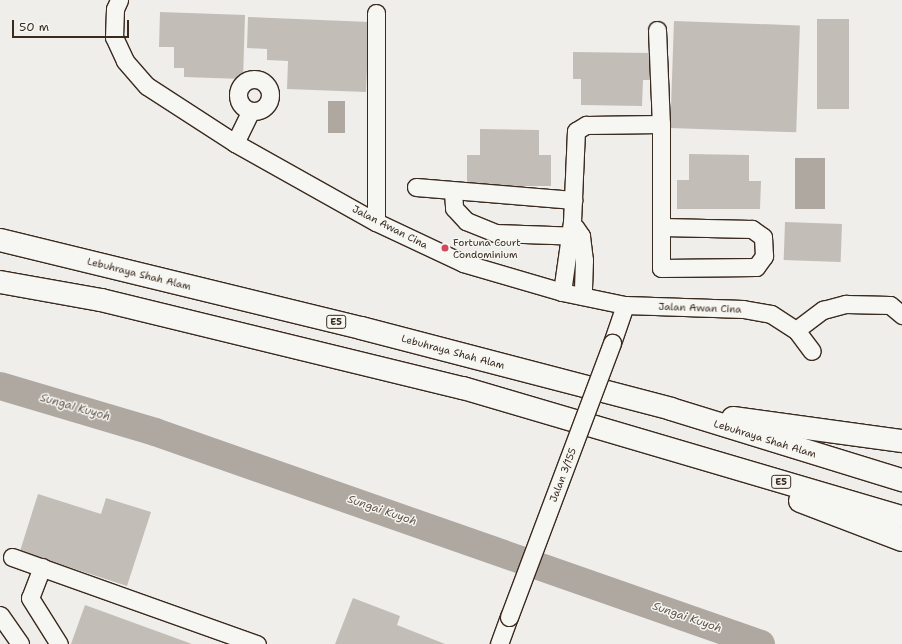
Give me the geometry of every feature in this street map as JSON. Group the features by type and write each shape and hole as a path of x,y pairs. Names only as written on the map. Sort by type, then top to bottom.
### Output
{"highway":[{"name":"Lebuhraya Shah Alam","path":"0,240 361,328 671,409 902,480"},
{"name":"E5","path":"0,282 101,300 463,388 902,517"},
{"path":"671,409 902,441"},
{"path":"661,447 902,540"}],"street":[{"name":"Jalan Awan Cina","path":"119,0 115,9 114,37 125,61 147,86 235,143 376,222 463,263 562,292 625,305 743,309 771,314 796,330 812,351"},
{"path":"376,13 376,222"},
{"path":"657,30 661,124 661,268 756,267 764,256 763,237 752,229 662,227"},
{"path":"235,143 250,112"},
{"path":"562,292 574,231 573,200 576,131 586,125 661,124"},
{"path":"416,187 453,192 573,200"},
{"path":"453,192 454,208 466,221 495,233 574,231"},
{"path":"574,231 584,260 583,296"},
{"path":"796,330 823,310 846,304 890,305 902,315"},
{"name":"Jalan 3/155","path":"499,644 625,305"},
{"path":"12,557 257,644"},
{"path":"42,567 30,598 59,644"},
{"path":"0,616 20,644"}],"shaded area":[{"path":"328,101 345,101 345,133 328,133"},
{"path":"795,158 825,158 825,209 795,209"}],"building":[{"path":"160,12 245,15 243,79 184,77 184,68 174,68 174,47 159,47"},
{"path":"248,17 369,22 366,92 287,89 288,61 267,60 267,49 247,48"},
{"path":"817,19 849,19 849,109 817,109"},
{"path":"674,21 800,25 796,132 670,128"},
{"path":"573,52 651,53 651,80 643,80 642,106 581,105 581,79 573,79"},
{"path":"480,129 539,130 539,155 551,155 551,186 467,186 467,155 480,155"},
{"path":"689,154 749,155 749,181 761,181 760,209 677,209 677,180 689,180"},
{"path":"785,222 842,224 841,262 784,260"},
{"path":"38,494 101,514 106,498 151,512 127,586 20,551"},
{"path":"353,598 400,616 397,625 445,644 335,644"},
{"path":"85,605 192,644 71,644"}],"waterway":[{"name":"Sungai Kuyoh","path":"0,386 155,432 761,644"}],"place":[{"name":"Fortuna Court Condominium","path":"445,248"}]}
